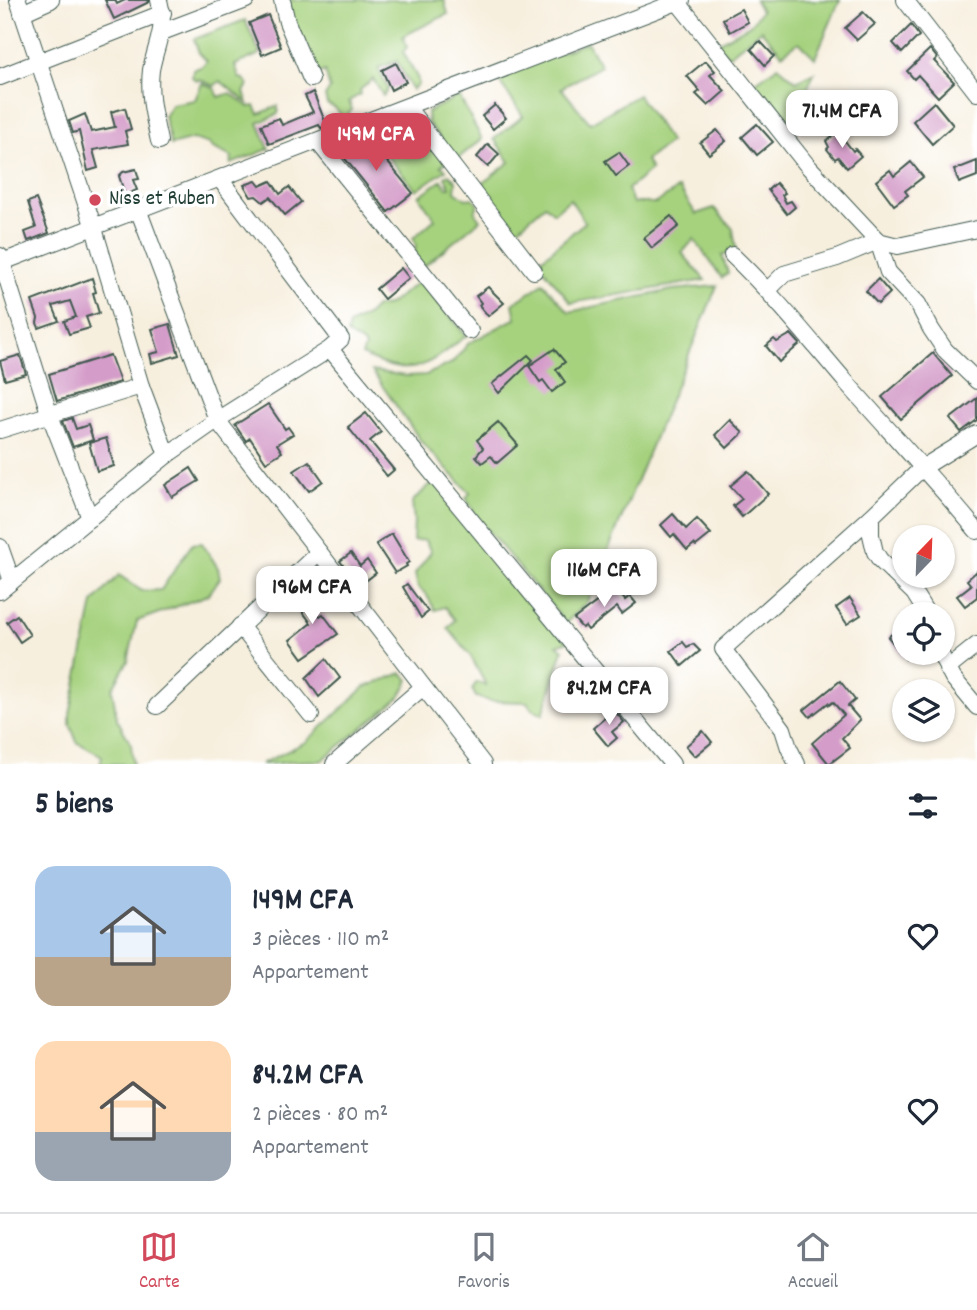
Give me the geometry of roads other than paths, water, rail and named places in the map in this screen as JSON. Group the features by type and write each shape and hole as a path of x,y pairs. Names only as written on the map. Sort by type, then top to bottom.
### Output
{"street":[{"path":"51,0 20,7 93,225 141,386 167,456"},
{"path":"162,32 246,0"},
{"path":"282,0 287,22 312,79"},
{"path":"905,0 977,93"},
{"path":"90,518 49,413 1,260 318,142 679,1 807,165 878,241 888,272 918,304 945,350 977,381"},
{"path":"0,77 161,6 162,32 151,69 150,98 159,141"},
{"path":"407,107 534,271"},
{"path":"318,142 470,331"},
{"path":"6,586 167,456 217,420 330,349 341,339 219,178"},
{"path":"138,209 217,420 483,764"},
{"path":"768,290 784,274 837,258 878,241 898,246 977,229"},
{"path":"732,255 768,290 922,468 946,492 977,531"},
{"path":"330,349 672,764"},
{"path":"0,430 141,386"},
{"path":"797,764 783,729 723,649 922,468 977,435"},
{"path":"871,517 871,535 880,560 914,593 920,602"},
{"path":"0,547 6,586"},
{"path":"157,706 318,552"},
{"path":"240,626 311,715"},
{"path":"947,669 977,645"},
{"path":"945,665 977,706"},
{"path":"344,761 424,687"}],"place":[{"name":"Niss et Ruben","path":"95,200"}]}
